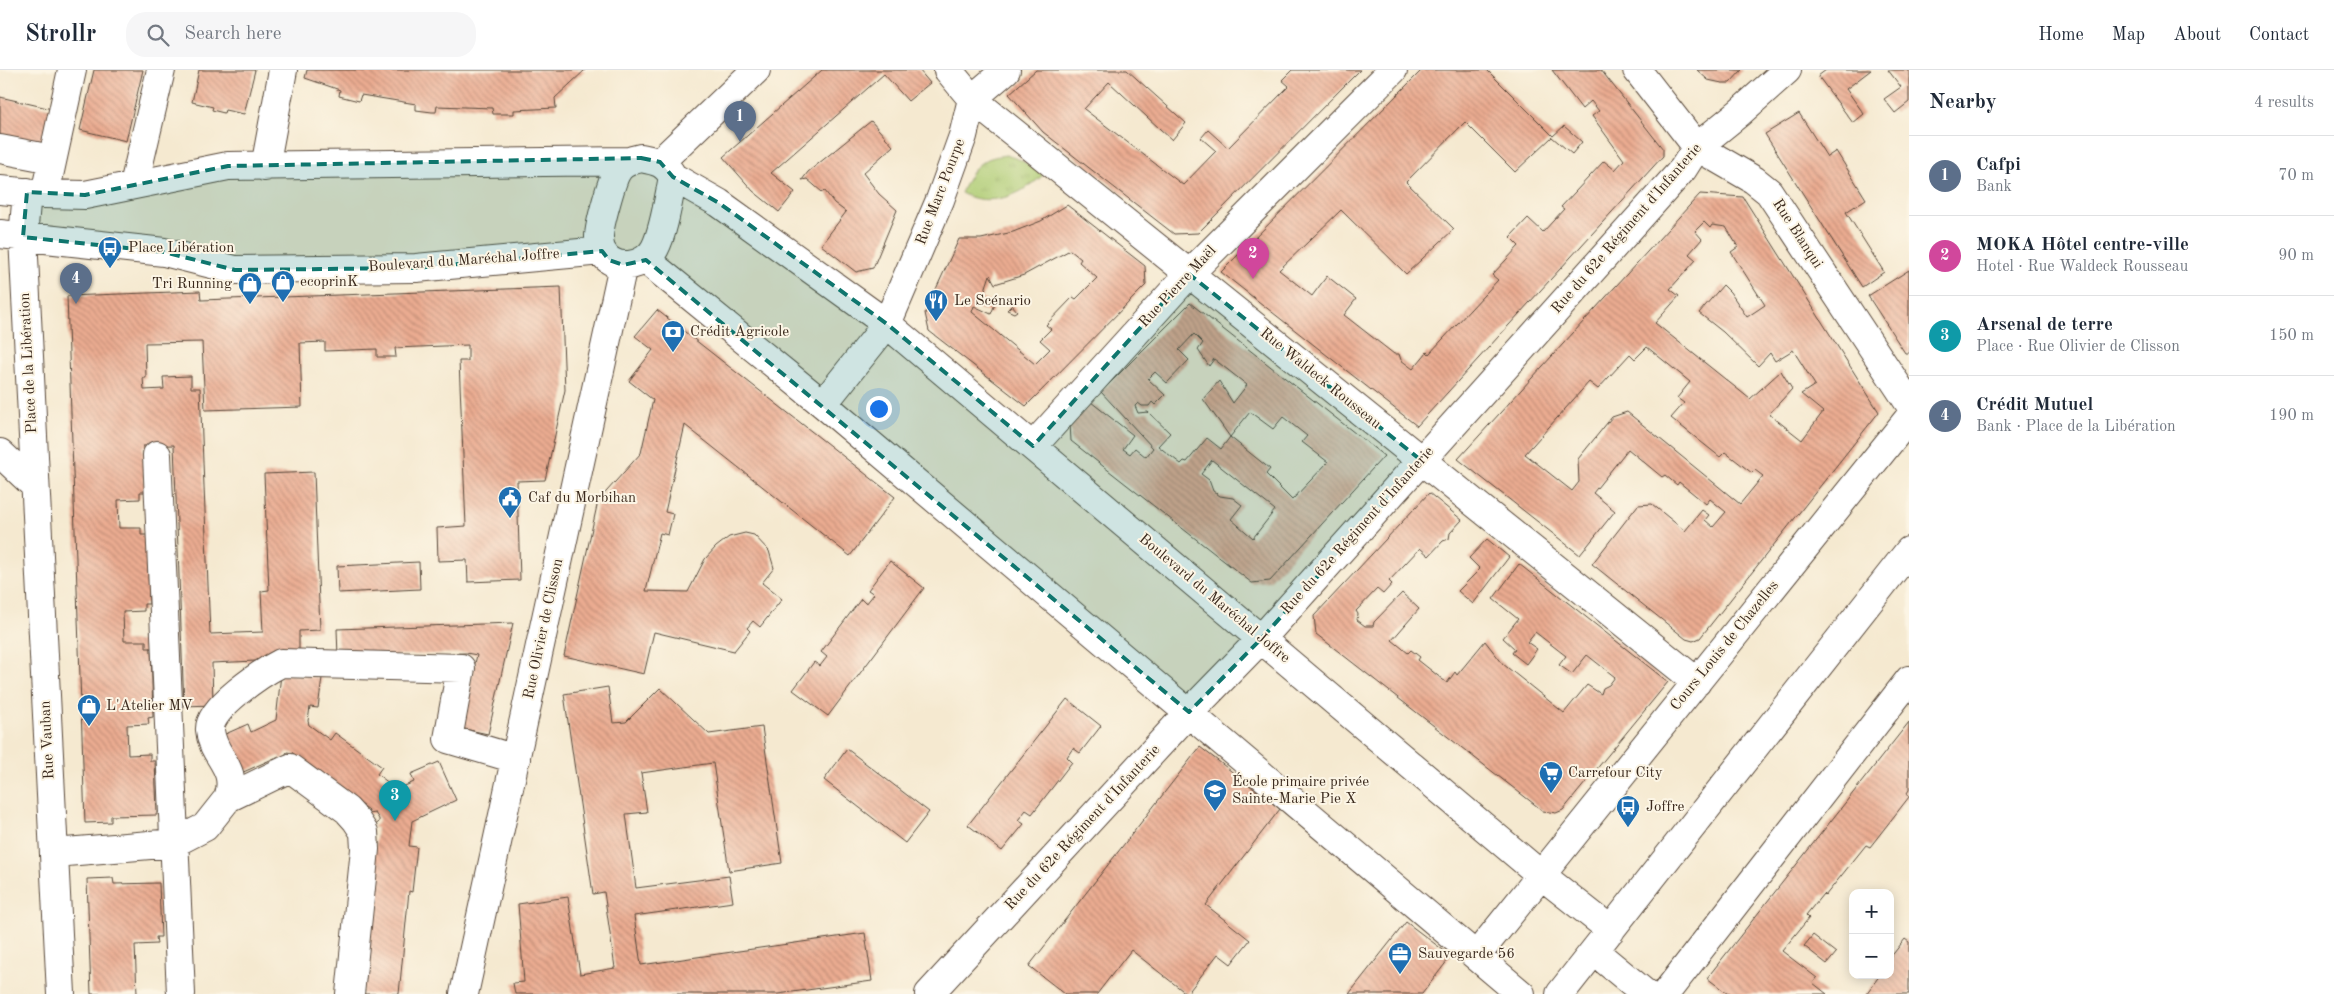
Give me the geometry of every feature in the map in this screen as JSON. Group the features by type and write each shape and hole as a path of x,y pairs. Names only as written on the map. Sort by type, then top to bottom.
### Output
{"street":[{"name":"Place de la Libération","path":"35,486 12,235 36,193 52,159 72,70"},
{"path":"134,186 161,70"},
{"path":"265,167 283,70"},
{"path":"624,258 656,248 667,170 756,70"},
{"name":"Rue Waldeck Rousseau","path":"948,70 972,100 1697,682"},
{"path":"972,100 1006,70"},
{"name":"Rue Pierre Maël","path":"1033,446 1190,274 1394,70"},
{"name":"Rue Blanqui","path":"1638,70 1697,147 1754,180 1770,192 1909,403"},
{"name":"Rue du 62e Régiment d'Infanterie","path":"929,994 1190,712 1261,639 1683,169 1697,147 1787,70"},
{"name":"Rue Marc Pourpe","path":"887,324 940,200 963,136 972,100"},
{"path":"0,148 52,159"},
{"path":"0,190 85,195 228,166 265,167 629,160 641,158 667,170"},
{"path":"629,160 619,168 615,176 599,237 624,258 823,404 1190,712 1521,994"},
{"name":"Boulevard du Maréchal Joffre","path":"667,170 719,203 887,324 1542,875"},
{"name":"Boulevard du Maréchal Joffre","path":"12,235 164,252 235,270 416,268 624,258"},
{"name":"Rue Olivier de Clisson","path":"464,994 624,258"},
{"path":"823,404 887,324"},
{"name":"Cours Louis de Chazelles","path":"1476,956 1909,418"},
{"path":"0,453 35,486"},
{"path":"157,454 181,994"},
{"name":"Rue Vauban","path":"35,486 61,994"},
{"path":"1560,994 1906,559"},
{"path":"54,853 174,843 205,827 228,798 232,786 231,776 212,738 211,721 216,712 255,678 281,663 461,668 448,740 516,759"},
{"path":"1665,994 1909,680"},
{"path":"228,798 290,768 347,810 364,832 365,849 350,994"},
{"path":"1542,875 1611,930"},
{"path":"1594,951 1641,990"}],"highlighted area":[{"path":"641,158 660,162 673,177 719,203 887,324 1033,446 1189,274 1422,461 1261,639 1189,712 646,260 623,265 609,260 602,251 416,268 235,270 164,252 23,237 27,192 85,195 228,166"}],"green space":[{"path":"1006,155 1021,160 1043,175 1025,189 1004,198 983,199 961,193 977,166 989,159"}],"building":[{"path":"94,70 143,70 126,141 80,130"},
{"path":"199,70 255,70 244,114 225,110 224,113 212,110 213,107 192,102"},
{"path":"307,70 585,70 555,98 556,108 514,110 514,114 493,114 492,108 437,106 436,112 416,110 416,104 361,95 359,101 339,96 340,90 305,78"},
{"path":"822,70 919,70 930,83 908,101 884,74 771,173 795,192 779,212 753,191 723,157"},
{"path":"1036,70 1127,70 1186,123 1172,140 1109,82 1084,109 1183,185 1216,151 1201,138 1208,130 1228,148 1289,86 1282,80 1292,70 1360,70 1198,233 1174,234 1043,132 1009,94"},
{"path":"1422,70 1487,70 1553,136 1564,126 1582,142 1572,154 1552,137 1515,172 1465,122 1406,182 1454,229 1406,274 1341,210 1279,270 1312,296 1327,276 1356,299 1344,315 1394,354 1399,354 1401,360 1413,369 1427,352 1429,354 1498,280 1492,275 1519,246 1510,237 1528,218 1543,232 1564,209 1561,207 1604,161 1615,170 1624,160 1592,116 1599,111 1591,101 1582,109 1552,70 1601,70 1663,149 1663,156 1417,426 1221,272"},
{"path":"1697,70 1742,70 1730,83 1722,83 1708,80"},
{"path":"1826,70 1871,70 1846,89 1864,114 1853,123 1818,76"},
{"path":"1888,70 1909,70 1909,102 1895,113 1884,99 1901,87"},
{"path":"0,97 52,109 43,145 0,135"},
{"path":"1799,113 1827,157 1836,151 1866,199 1846,212 1884,272 1862,287 1765,134"},
{"path":"871,121 893,146 863,173 879,194 897,210 873,268 856,272 821,245 846,212 834,203 825,191 822,192 807,179 802,180 808,172"},
{"path":"1700,194 1743,197 1879,412 1700,638 1693,641 1686,639 1592,564 1638,505 1652,504 1685,531 1702,510 1709,515 1705,520 1713,527 1726,512 1710,499 1706,504 1679,482 1677,485 1665,475 1662,477 1628,449 1593,493 1615,511 1580,555 1458,459","holes":["1704,222 1710,228 1712,225 1726,227 1738,247 1731,252 1765,305 1747,317 1723,285 1699,313 1723,332 1758,366 1770,353 1775,361 1793,350 1815,385 1801,394 1823,412 1802,440 1769,414 1792,389 1781,371 1750,399 1655,323 1679,296 1670,289 1696,260 1689,254 1702,239 1695,231","1647,347 1690,382 1677,398 1684,403 1671,418 1720,457 1725,452 1752,473 1755,470 1763,476 1740,504 1627,412 1612,417 1578,459 1579,482 1572,491 1525,454 1589,382 1598,389 1630,354 1635,359"]},
{"path":"1067,205 1145,266 1146,285 1026,406 929,331 925,313 959,239 981,239 1013,232 1041,221","holes":["1070,250 1081,259 1079,262 1097,278 1076,299 1073,297 1046,325 1051,329 1040,340 1050,349 1035,364 972,312 974,306 991,314 995,304 982,299 990,275 995,284 1024,275"]},
{"path":"1909,270 1909,353 1905,353 1868,296"},
{"path":"561,287 565,390 545,480 517,481 520,580 468,582 467,560 438,561 437,528 466,526 459,361 468,361 468,345 395,348 396,357 377,357 377,349 325,351 325,342 300,343 302,407 205,410 202,342 145,343 146,378 143,378 144,390 164,389 163,377 191,376 191,388 200,388 210,634 263,632 261,591 269,590 264,474 314,472 320,630 299,631 299,659 212,663 213,705 184,706 174,445 143,446 145,492 140,492 140,499 118,500 119,528 141,528 141,535 147,535 149,604 144,604 144,611 123,612 124,641 146,641 146,648 151,648 153,717 148,718 149,724 127,725 128,755 150,754 150,761 155,761 157,815 111,816 111,822 85,823 67,296 200,291 201,300"},
{"path":"1190,303 1384,456 1270,581 1252,583 1071,441 1070,423 1091,402 1133,435 1123,449 1130,454 1135,448 1146,457 1153,448 1101,392","holes":["1194,334 1203,343 1198,350 1209,366 1214,359 1247,385 1233,403 1219,381 1203,399 1230,437 1221,449 1207,438 1187,462 1184,461 1181,464 1158,446 1170,433 1148,412 1138,413 1135,406 1138,403 1142,406 1149,406 1152,402 1155,405 1165,395 1148,379 1155,372 1167,383 1189,360 1179,350","1250,412 1273,429 1283,417 1307,436 1302,442 1328,462 1292,500 1266,474 1270,469 1230,437","1212,460 1275,510 1253,538 1231,519 1242,505 1233,498 1220,496 1213,491 1209,480 1201,474"]},
{"path":"1012,305 1017,311 1014,313 1007,310"},
{"path":"657,310 895,497 850,556 685,425 665,512 673,514 668,535 660,533 646,591 688,592 705,559 716,547 729,537 745,533 754,535 769,551 774,568 762,583 782,599 760,627 753,621 747,628 750,631 734,651 654,632 644,674 564,656 598,501 641,453 653,400 629,381 653,350 635,336"},
{"path":"1429,493 1462,520 1450,533 1449,539 1443,541 1429,556 1420,548 1389,581 1392,584 1383,594 1377,589 1356,611 1358,614 1357,620 1365,626 1373,626 1374,622 1402,593 1419,609 1392,640 1408,653 1411,650 1420,657 1418,660 1447,683 1455,672 1457,675 1485,641 1503,664 1564,713 1587,685 1601,694 1603,688 1609,685 1615,677 1587,655 1572,674 1559,665 1566,656 1535,632 1527,642 1537,649 1526,664 1512,653 1515,649 1503,638 1518,619 1493,599 1519,564 1668,682 1563,810 1556,813 1543,811 1316,634 1314,616"},
{"path":"1487,539 1509,557 1473,604 1458,591 1480,569 1469,558"},
{"path":"890,561 924,588 828,716 793,690 814,662 820,666 827,657 821,652 861,599 866,604 874,594 868,590"},
{"path":"419,562 420,589 338,593 337,566"},
{"path":"513,623 488,734 460,728 477,655 466,653 338,657 337,629"},
{"path":"281,674 322,678 318,708 310,707 309,725 330,740 335,733 382,767 377,774 394,787 400,788 414,782 411,774 439,762 456,800 412,821 409,846 417,847 412,892 409,891 399,994 362,994 377,828 373,827 379,822 375,813 368,814 369,810 334,784 296,762 293,753 287,752 282,760 279,756 239,774 221,736 248,724 251,732 276,720"},
{"path":"608,687 613,723 626,722 660,688 709,734 762,727 782,863 729,871 713,763 641,773 647,812 626,814 636,888 729,876 733,902 634,916 641,965 865,933 872,981 778,994 515,994 513,983 524,982 518,904 568,897 580,974 615,968 604,892 593,894 564,694"},
{"path":"1067,699 1101,726 1080,753 1073,748 1067,757 1072,762 1032,814 1026,810 1018,820 1024,824 1002,851 968,825"},
{"path":"1909,722 1909,790 1907,793 1909,797 1870,847 1866,845 1825,896 1823,894 1806,915 1809,918 1782,951 1817,978 1813,983 1827,994 1728,994 1707,978"},
{"path":"1200,747 1280,809 1206,905 1250,940 1231,964 1218,954 1187,994 1131,950 1097,994 1065,994 1029,966"},
{"path":"847,749 929,812 905,843 824,780"},
{"path":"113,878 114,884 159,883 161,937 156,937 157,944 135,945 137,994 91,994 87,879"},
{"name":"Sauvegarde 56","path":"1406,922 1451,956 1422,994 1349,994"},
{"path":"1813,935 1836,953 1827,964 1804,946"},
{"path":"1905,939 1909,942 1909,994 1866,994 1877,979 1894,979 1894,953"}],"place":[{"name":"Cafpi","path":"740,142"},
{"name":"Place Libération","path":"110,269"},
{"name":"MOKA Hôtel centre-ville","path":"1253,279"},
{"name":"ecoprinK","path":"283,303"},
{"name":"Crédit Mutuel","path":"76,304"},
{"name":"Tri Running","path":"250,305"},
{"name":"Le Scénario","path":"936,322"},
{"name":"Crédit Agricole","path":"673,353"},
{"name":"Caf du Morbihan","path":"510,519"},
{"name":"L'Atelier MV","path":"89,727"},
{"name":"Carrefour City","path":"1551,794"},
{"name":"École primaire privée Sainte-Marie Pie X","path":"1215,812"},
{"name":"Arsenal de terre","path":"395,821"},
{"name":"Joffre","path":"1628,828"},
{"name":"Sauvegarde 56","path":"1400,975"}]}
